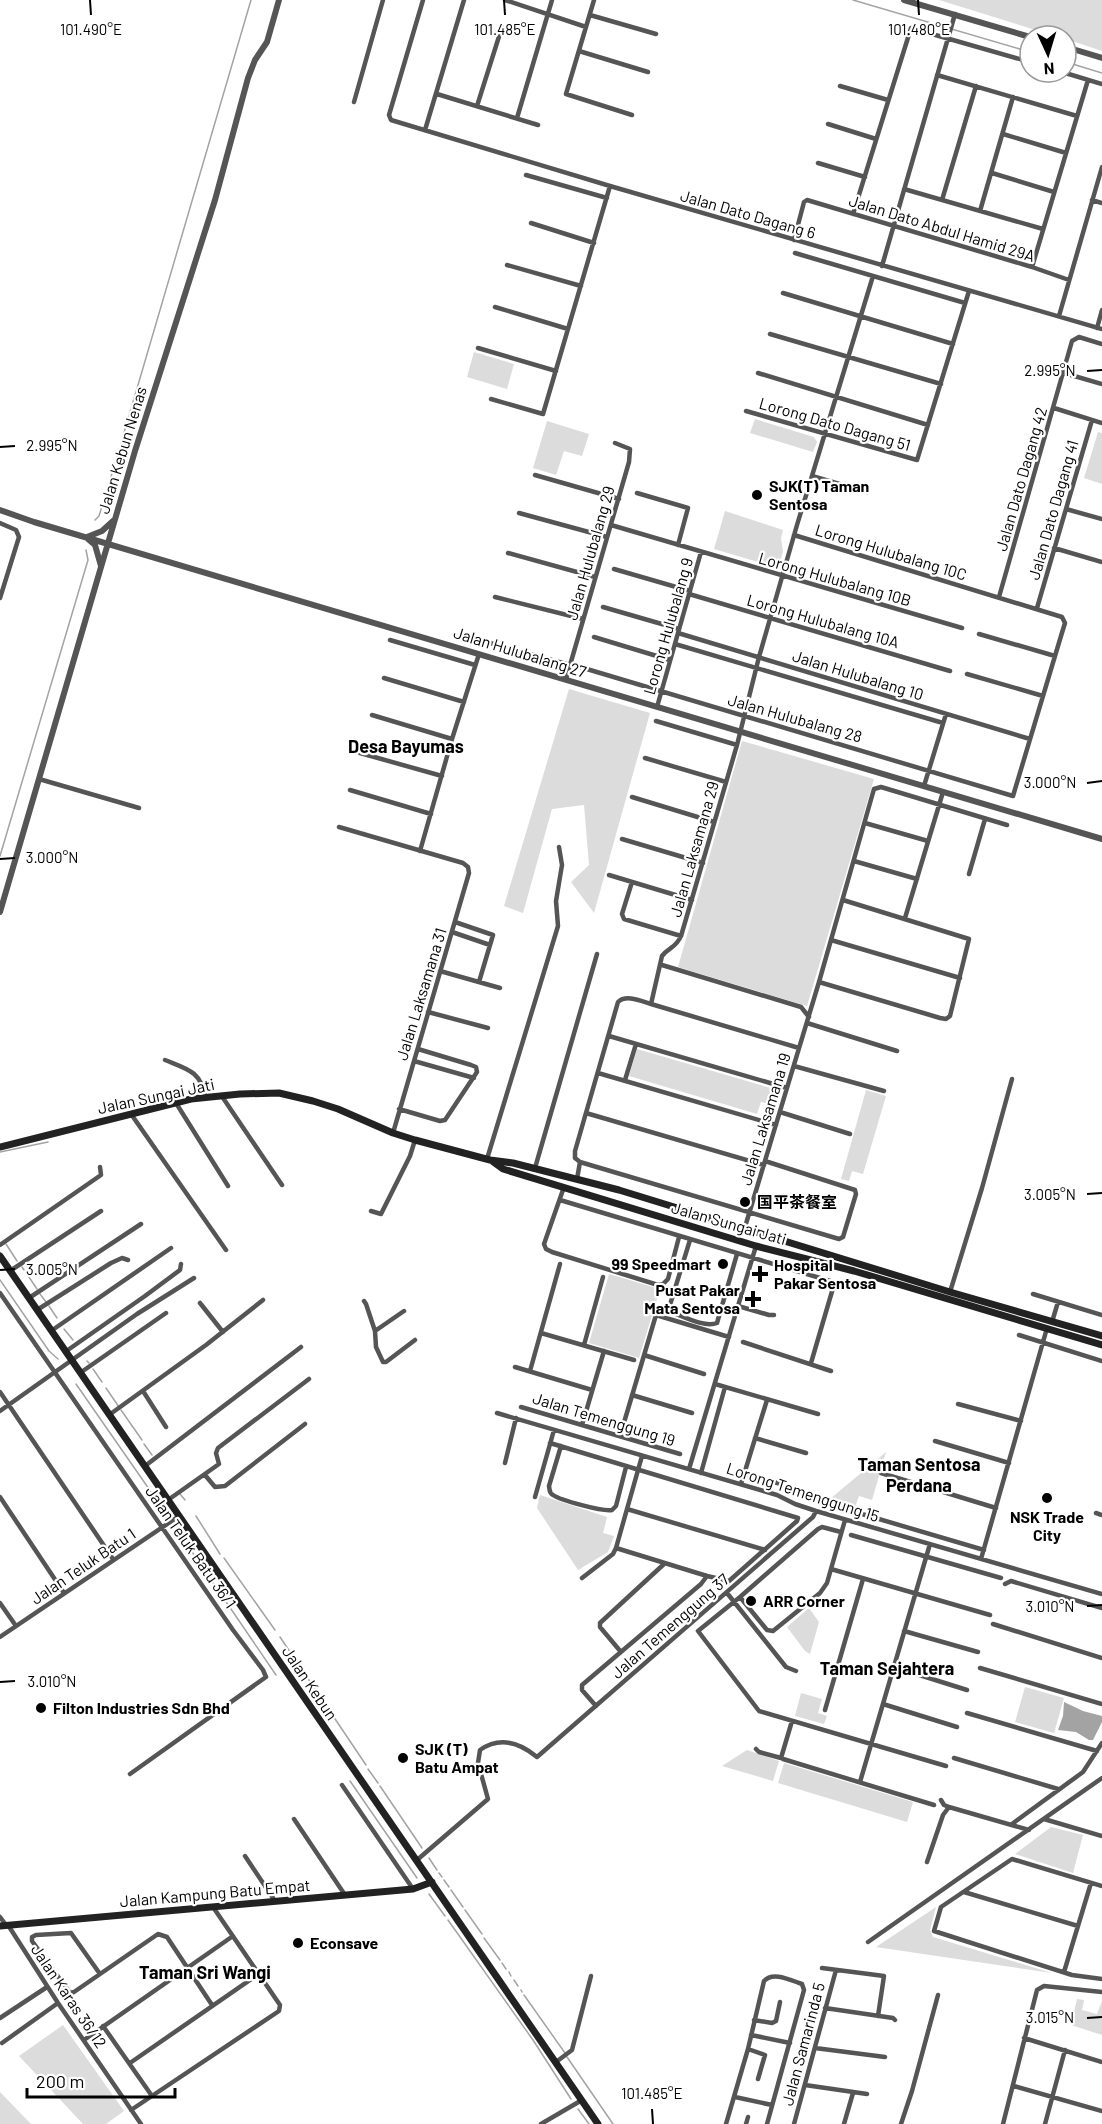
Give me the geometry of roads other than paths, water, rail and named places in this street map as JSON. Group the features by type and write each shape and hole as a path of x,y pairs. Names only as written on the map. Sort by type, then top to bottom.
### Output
{"main road":[{"name":"Jalan Sungai Jati","path":"3,1146 205,1097 265,1093 294,1096 338,1109 415,1140 489,1160 577,1179 743,1226 1050,1325 1102,1345"},
{"name":"Jalan Sungai Jati","path":"489,1160 503,1169 756,1246 1050,1325 1102,1336"},
{"path":"644,1212 675,1217 679,1214 650,1199"},
{"path":"738,1240 714,1228 713,1225 716,1223 743,1226"},
{"name":"Jalan Kebun","path":"0,1256 417,1860 499,1986 556,2062 598,2124"},
{"name":"Jalan Kampung Batu Empat","path":"4,1925 413,1889 432,1882"}],"street":[{"name":"Jalan Kebun Nenas","path":"0,912 149,404 212,209 248,78 255,60 267,42 279,0"},
{"path":"354,102 383,0"},
{"name":"Jalan Dato Dagang 6","path":"423,0 389,117 610,186 1099,328"},
{"path":"425,130 464,0"},
{"path":"509,0 586,27"},
{"path":"517,118 552,0"},
{"path":"594,0 566,94 632,115"},
{"path":"904,0 1018,33"},
{"path":"882,266 955,14"},
{"path":"590,15 656,34"},
{"path":"477,106 501,27"},
{"path":"854,214 911,28 1018,58"},
{"path":"579,51 648,72"},
{"path":"1078,51 1102,58"},
{"path":"937,75 1077,116"},
{"path":"1078,77 1102,84"},
{"path":"1032,267 1088,80"},
{"path":"840,86 888,100"},
{"path":"942,200 976,86"},
{"path":"437,94 538,125"},
{"path":"980,211 1013,97"},
{"path":"828,124 876,138"},
{"path":"1003,134 1066,153"},
{"path":"818,163 865,177"},
{"path":"1059,316 1102,167"},
{"path":"992,173 1054,192"},
{"path":"526,175 607,198"},
{"path":"491,399 543,414 610,186"},
{"path":"904,189 1043,229"},
{"name":"Jalan Dato Abdul Hamid 29A","path":"794,240 804,202 807,200 1069,280"},
{"path":"1092,200 1102,203"},
{"path":"531,224 594,243"},
{"path":"795,253 965,303"},
{"path":"507,265 581,286"},
{"name":"Jalan Laksamana 29","path":"651,1004 665,952 676,946 692,900 737,745 782,576 873,276"},
{"path":"758,374 928,425 969,291"},
{"path":"783,293 953,344"},
{"path":"495,307 568,329"},
{"path":"1099,328 1102,310"},
{"path":"770,334 940,384"},
{"name":"Jalan Dato Dagang 42","path":"999,597 1072,341 1079,337 1102,344"},
{"path":"478,348 556,371"},
{"path":"1064,373 1102,384"},
{"path":"1054,408 1102,423"},
{"name":"Lorong Dato Dagang 51","path":"746,411 917,460 928,425"},
{"name":"Jalan Dato Dagang 41","path":"1037,608 1092,420"},
{"name":"Jalan Hulubalang 29","path":"566,680 632,452 627,446 615,442"},
{"path":"534,475 619,499"},
{"path":"812,476 867,492"},
{"path":"637,493 688,508 678,545"},
{"path":"1066,509 1102,519"},
{"name":"Jalan Hulubalang 27","path":"0,510 1102,839"},
{"path":"519,513 607,537"},
{"path":"102,567 95,545 89,538 102,531 116,517"},
{"path":"0,523 16,530 19,537 0,598"},
{"name":"Lorong Hulubalang 10B","path":"611,525 962,628"},
{"name":"Lorong Hulubalang 10C","path":"794,535 1062,617 1064,620 1055,656"},
{"path":"1054,548 1102,562"},
{"name":"Lorong Hulubalang 9","path":"657,707 701,552"},
{"path":"508,553 596,577"},
{"name":"Lorong Hulubalang 10A","path":"614,568 770,619 950,671"},
{"path":"495,597 583,619"},
{"name":"Jalan Hulubalang 10","path":"603,606 759,657 1030,739"},
{"path":"979,634 1055,656 1030,739"},
{"path":"594,637 670,660"},
{"path":"390,640 474,665"},
{"name":"Jalan Hulubalang 28","path":"483,641 570,664 1013,796 1030,739"},
{"name":"Jalan Hulubalang 10","path":"675,644 943,723"},
{"path":"339,827 420,851 479,654"},
{"path":"967,674 1043,696"},
{"path":"384,678 464,702"},
{"path":"924,786 946,714"},
{"path":"372,715 452,739"},
{"path":"657,721 737,745"},
{"path":"360,753 442,776"},
{"path":"645,758 726,782"},
{"path":"39,779 139,808"},
{"name":"Jalan Laksamana 19","path":"743,1226 800,1048 874,789 877,787 939,805"},
{"path":"350,790 431,814"},
{"path":"905,918 943,792"},
{"path":"632,797 714,822"},
{"path":"939,805 1007,825"},
{"path":"969,874 985,819"},
{"path":"865,823 928,841"},
{"path":"622,839 703,863"},
{"path":"489,1160 558,926 556,901 562,865 559,847"},
{"name":"Jalan Laksamana 31","path":"393,1133 470,873 468,867 463,863 420,851"},
{"path":"854,861 917,879"},
{"path":"609,874 692,900"},
{"path":"632,882 622,914 624,919 681,936"},
{"path":"819,982 940,1018 946,1019 950,1016 970,942 967,937 843,900"},
{"path":"455,922 494,935 478,982"},
{"path":"452,932 490,945"},
{"path":"831,940 960,978"},
{"path":"534,1168 597,954"},
{"path":"662,965 801,1007 808,1020 897,1051"},
{"path":"440,970 500,988"},
{"path":"586,1113 855,1190 856,1194 843,1237 839,1239 580,1162 575,1158 574,1151 618,1002 621,999 627,998 651,1004 800,1048"},
{"path":"428,1012 488,1028"},
{"path":"609,1036 787,1088"},
{"path":"625,1080 636,1044"},
{"path":"399,1109 440,1121 445,1120 477,1072 476,1067 471,1065 418,1049"},
{"path":"165,1060 179,1065 200,1078 205,1097"},
{"path":"414,1061 474,1078"},
{"path":"794,1066 884,1092"},
{"path":"598,1072 776,1125"},
{"path":"950,1292 1012,1079"},
{"path":"221,1095 282,1185"},
{"path":"176,1103 228,1186"},
{"path":"780,1112 850,1134"},
{"path":"130,1114 226,1250"},
{"path":"371,1211 381,1214 410,1156 415,1140"},
{"path":"577,1179 580,1162"},
{"path":"0,1245 101,1175 100,1167"},
{"path":"564,1187 544,1244 546,1249 658,1285 668,1280 679,1237"},
{"path":"560,1200 830,1281 833,1288 811,1363"},
{"path":"10,1271 101,1211"},
{"path":"29,1298 141,1224"},
{"path":"690,1240 669,1308 671,1312 693,1320 712,1325 717,1323 737,1254"},
{"path":"689,1469 756,1246"},
{"path":"51,1331 171,1248"},
{"path":"37,1310 111,1263 122,1258 128,1260"},
{"path":"65,1352 146,1296 180,1270 182,1264"},
{"path":"530,1371 560,1264"},
{"path":"584,1346 603,1277"},
{"path":"0,1411 137,1314 194,1278"},
{"name":"Jalan Teluk Batu 36/1","path":"0,1293 266,1677 130,1774"},
{"path":"1033,1294 1102,1315"},
{"path":"109,1415 264,1300"},
{"path":"364,1301 375,1331 376,1347 383,1362 415,1340"},
{"path":"981,1559 1043,1343 1059,1302"},
{"path":"200,1303 222,1332"},
{"path":"738,1306 774,1315"},
{"path":"375,1331 404,1311"},
{"path":"80,1373 166,1313"},
{"path":"620,1436 656,1315 729,1337"},
{"path":"541,1333 634,1360"},
{"path":"1019,1335 1102,1360"},
{"path":"743,1342 831,1371"},
{"path":"145,1466 301,1347"},
{"path":"582,1425 604,1351"},
{"path":"644,1355 704,1374"},
{"path":"515,1367 592,1390"},
{"path":"168,1500 219,1464 216,1453 218,1448 309,1379"},
{"path":"715,1384 818,1414"},
{"path":"701,1473 725,1387"},
{"path":"143,1391 166,1426"},
{"path":"0,1392 113,1559"},
{"path":"632,1395 692,1413"},
{"path":"741,1484 767,1400"},
{"path":"958,1404 1021,1421"},
{"name":"Jalan Temenggung 19","path":"521,1407 680,1454"},
{"name":"Lorong Temenggung 15","path":"497,1413 777,1495 795,1504 845,1520 1102,1594"},
{"path":"505,1463 516,1418"},
{"path":"205,1474 214,1487 225,1486 304,1424"},
{"path":"535,1497 554,1430"},
{"path":"755,1438 806,1453"},
{"path":"935,1441 1009,1463"},
{"path":"550,1443 796,1516 797,1521 727,1582 616,1548"},
{"path":"561,1446 549,1486 552,1495 602,1510 612,1510 616,1506 626,1467"},
{"path":"582,1578 613,1554 616,1548 642,1456"},
{"path":"881,1473 996,1508"},
{"path":"744,1474 781,1484"},
{"path":"0,1497 64,1593"},
{"path":"828,1504 984,1550"},
{"path":"627,1509 765,1550"},
{"name":"Jalan Temenggung 37","path":"417,1860 488,1799 478,1763 480,1750 492,1743 510,1743 528,1749 537,1757 727,1593 813,1517 816,1511"},
{"name":"Jalan Teluk Batu 1","path":"0,1637 179,1516"},
{"path":"740,1598 767,1630 773,1631 820,1593 827,1583 845,1520"},
{"path":"841,1532 822,1527 818,1529 740,1598 698,1631 759,1711 946,1766"},
{"path":"851,1535 1001,1578"},
{"path":"860,1782 930,1544"},
{"path":"621,1652 600,1627 600,1623 664,1564"},
{"path":"831,1569 990,1616"},
{"path":"596,1706 582,1690 582,1685 701,1584 707,1576"},
{"path":"825,1710 863,1579"},
{"path":"1005,1584 1011,1581 1102,1608"},
{"path":"727,1593 786,1667 796,1671"},
{"path":"0,1603 16,1626"},
{"path":"993,1624 1102,1658"},
{"path":"904,1631 978,1652"},
{"path":"894,1667 967,1690"},
{"path":"980,1668 1102,1704"},
{"path":"883,1704 957,1726"},
{"path":"967,1713 1096,1751"},
{"path":"782,1759 792,1721"},
{"path":"1012,1824 1083,1772 1102,1743"},
{"path":"756,1749 759,1752 934,1805"},
{"path":"954,1758 1058,1789"},
{"path":"868,1942 1102,1778"},
{"path":"342,1785 413,1889"},
{"path":"941,1800 949,1807 1029,1830"},
{"path":"927,1862 943,1815 949,1807"},
{"path":"294,1819 345,1895"},
{"path":"1044,1819 1102,1836"},
{"path":"245,1856 275,1901"},
{"path":"1102,1886 1012,1860 941,1907 934,1931 1064,1972 1102,1979"},
{"path":"1064,1972 1092,1882"},
{"path":"964,1892 1078,1926"},
{"path":"131,2110 279,2011 280,2005 260,1973 213,1907"},
{"name":"Jalan Karas 36/12","path":"0,1917 141,2124"},
{"path":"100,1974 71,1933 32,1937 32,1941 70,1993 100,1974 158,1934 167,1937 212,2006"},
{"path":"84,2040 233,1936"},
{"path":"822,1968 884,1976 878,2016"},
{"name":"Jalan Samarinda 5","path":"794,2124 836,1970"},
{"path":"130,2062 260,1973"},
{"path":"556,2062 572,2050 591,1976"},
{"path":"726,2124 748,2049 764,1981 767,1977 773,1976 802,1984 804,1990 767,2124"},
{"path":"1003,2124 1037,1990 1044,1986 1102,1992"},
{"path":"0,2018 47,1987"},
{"path":"901,2124 938,1995"},
{"path":"754,2020 772,2023 776,2021 780,2002"},
{"path":"2,2043 58,2003"},
{"path":"825,2008 895,2020"},
{"path":"103,2026 152,2096"},
{"path":"751,2035 790,2043"},
{"path":"1024,2038 1102,2062"},
{"path":"815,2048 885,2057"},
{"path":"748,2049 765,2055 758,2079"},
{"path":"1045,2124 1065,2050"},
{"path":"805,2085 867,2094"},
{"path":"1014,2086 1102,2110"},
{"path":"844,2124 853,2093"},
{"path":"735,2097 772,2105"},
{"path":"541,2124 582,2100"},
{"path":"746,2124 748,2117"}],"waterway":[{"path":"95,520 99,516 111,477 251,0"},
{"path":"853,0 1018,48"},
{"path":"1078,66 1102,73"},
{"path":"0,856 88,560 86,550"},
{"path":"0,1152 48,1142"},
{"path":"6,1244 17,1261"},
{"path":"29,1277 37,1289"},
{"path":"0,1280 49,1351 58,1359"},
{"path":"40,1294 46,1302"},
{"path":"49,1306 57,1318"},
{"path":"64,1329 73,1340"},
{"path":"93,1369 102,1382"},
{"path":"76,1384 165,1512"},
{"path":"106,1388 119,1407"},
{"path":"121,1410 142,1440"},
{"path":"144,1444 152,1455"},
{"path":"180,1494 185,1500"},
{"path":"196,1516 220,1554"},
{"path":"175,1527 276,1675"},
{"path":"224,1558 275,1630"},
{"path":"280,1637 366,1765"},
{"path":"368,1769 378,1783"},
{"path":"350,1781 417,1878"},
{"path":"380,1786 422,1848"},
{"path":"429,1858 437,1870"},
{"path":"439,1873 442,1877"},
{"path":"444,1880 449,1887"},
{"path":"451,1890 463,1907"},
{"path":"429,1894 445,1916"},
{"path":"465,1910 482,1934"},
{"path":"448,1920 533,2040 571,2099"},
{"path":"484,1938 500,1960"},
{"path":"502,1963 506,1969"},
{"path":"509,1972 511,1976"},
{"path":"514,1980 518,1986"},
{"path":"524,1995 565,2053"},
{"path":"567,2057 613,2124"},
{"path":"578,2109 589,2124"}],"place":[{"name":"SJK(T) Taman Sentosa","path":"757,495"},
{"name":"国平茶餐室","path":"745,1202"},
{"name":"99 Speedmart","path":"723,1264"},
{"name":"Hospital Pakar Sentosa","path":"760,1274"},
{"name":"Pusat Pakar Mata Sentosa","path":"753,1299"},
{"name":"NSK Trade City","path":"1047,1498"},
{"name":"ARR Corner","path":"751,1601"},
{"name":"Filton Industries Sdn Bhd","path":"41,1708"},
{"name":"SJK (T) Batu Ampat","path":"403,1758"},
{"name":"Econsave","path":"298,1943"}],"district":[{"name":"Desa Bayumas","path":"406,747"},
{"name":"Taman Sentosa Perdana","path":"919,1475"},
{"name":"Taman Sejahtera","path":"887,1669"},
{"name":"Taman Sri Wangi","path":"205,1973"}]}
